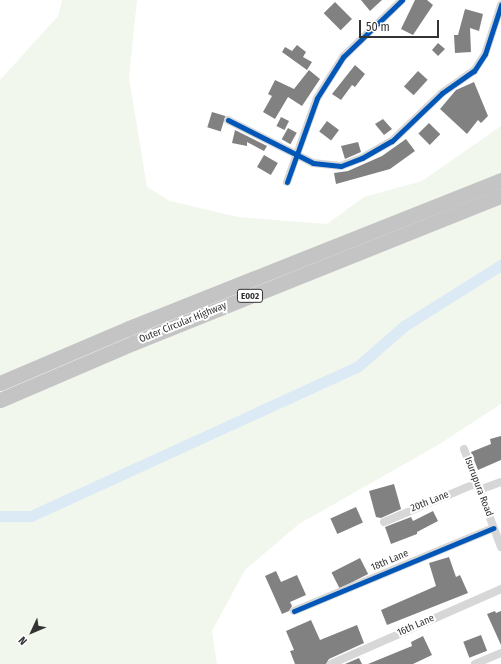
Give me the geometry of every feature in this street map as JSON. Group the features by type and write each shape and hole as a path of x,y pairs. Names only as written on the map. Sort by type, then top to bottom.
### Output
{"highway":[{"name":"Outer Circular Highway","path":"0,383 122,331 501,180"},
{"name":"Outer Circular Highway","path":"0,400 133,343 501,196"}],"street":[{"path":"287,182 296,153 317,98 343,57 402,0"},
{"path":"228,120 296,153 313,163 341,166 362,158 392,141 442,93 474,70 485,54 501,5"},
{"name":"Isurupura Road","path":"464,449 493,528 499,538 501,547"},
{"name":"20th Lane","path":"384,522 478,487 501,482"},
{"name":"18th Lane","path":"294,612 493,528"},
{"name":"16th Lane","path":"331,664 501,589"},
{"path":"475,664 501,653"}],"shaded area":[{"path":"62,0 137,0 129,78 147,187 170,201 238,217 327,224 364,197 422,181 501,126 501,404 438,445 299,524 245,570 212,631 217,664 0,664 0,80 58,16"}],"building":[{"path":"361,0 382,0 370,11"},
{"path":"415,0 427,0 433,5 413,35 401,29"},
{"path":"335,2 352,19 341,30 324,13"},
{"path":"465,9 483,14 479,31 470,28 471,52 455,53 454,35 458,35"},
{"path":"438,43 445,49 438,56 432,50"},
{"path":"297,45 306,52 303,57 312,62 307,70 282,52 285,47 292,51"},
{"path":"355,65 365,74 355,87 352,85 341,100 332,94"},
{"path":"309,70 320,79 302,106 288,97 275,119 263,112 272,96 268,94 275,80 294,89"},
{"path":"418,71 428,80 414,95 404,87"},
{"path":"474,82 488,116 481,123 478,120 467,134 440,109 456,90"},
{"path":"212,112 225,116 221,131 207,127"},
{"path":"281,117 289,121 284,130 276,126"},
{"path":"383,119 392,129 384,135 375,124"},
{"path":"327,121 339,130 331,140 319,131"},
{"path":"429,123 440,134 430,145 418,134"},
{"path":"288,128 297,133 290,144 282,139"},
{"path":"235,130 267,146 264,151 247,142 247,146 232,143"},
{"path":"406,139 415,151 390,169 336,184 334,173 348,171 382,156"},
{"path":"358,142 361,152 345,159 341,146"},
{"path":"264,155 278,163 271,175 257,167"},
{"path":"501,436 501,460 478,470 471,452 491,444 490,439"},
{"path":"394,484 401,509 381,518 376,517 369,491"},
{"path":"356,507 363,523 337,534 330,518"},
{"path":"433,511 438,521 417,532 417,534 391,544 385,527 411,517 413,521"},
{"path":"449,557 456,577 460,575 468,593 387,625 381,610 436,586 429,563"},
{"path":"360,558 368,574 340,589 331,573"},
{"path":"276,571 281,582 297,575 306,595 290,602 292,606 289,611 282,614 265,576"},
{"path":"495,611 496,613 501,611 501,645 487,614"},
{"path":"311,620 320,640 357,625 364,643 329,659 326,664 295,664 290,651 294,650 286,631"},
{"path":"481,635 487,651 469,658 463,642"},
{"path":"423,636 432,655 413,664 368,664 412,646 411,642"},
{"path":"359,658 362,664 345,664"}],"waterway":[{"path":"0,516 31,516 357,367 404,326 501,265"}],"cycle path":[{"path":"287,182 317,98 343,57 402,0"},
{"path":"228,120 313,163 341,166 362,158 392,141 442,93 474,71 485,54 501,5"},
{"path":"294,611 493,528"}]}
